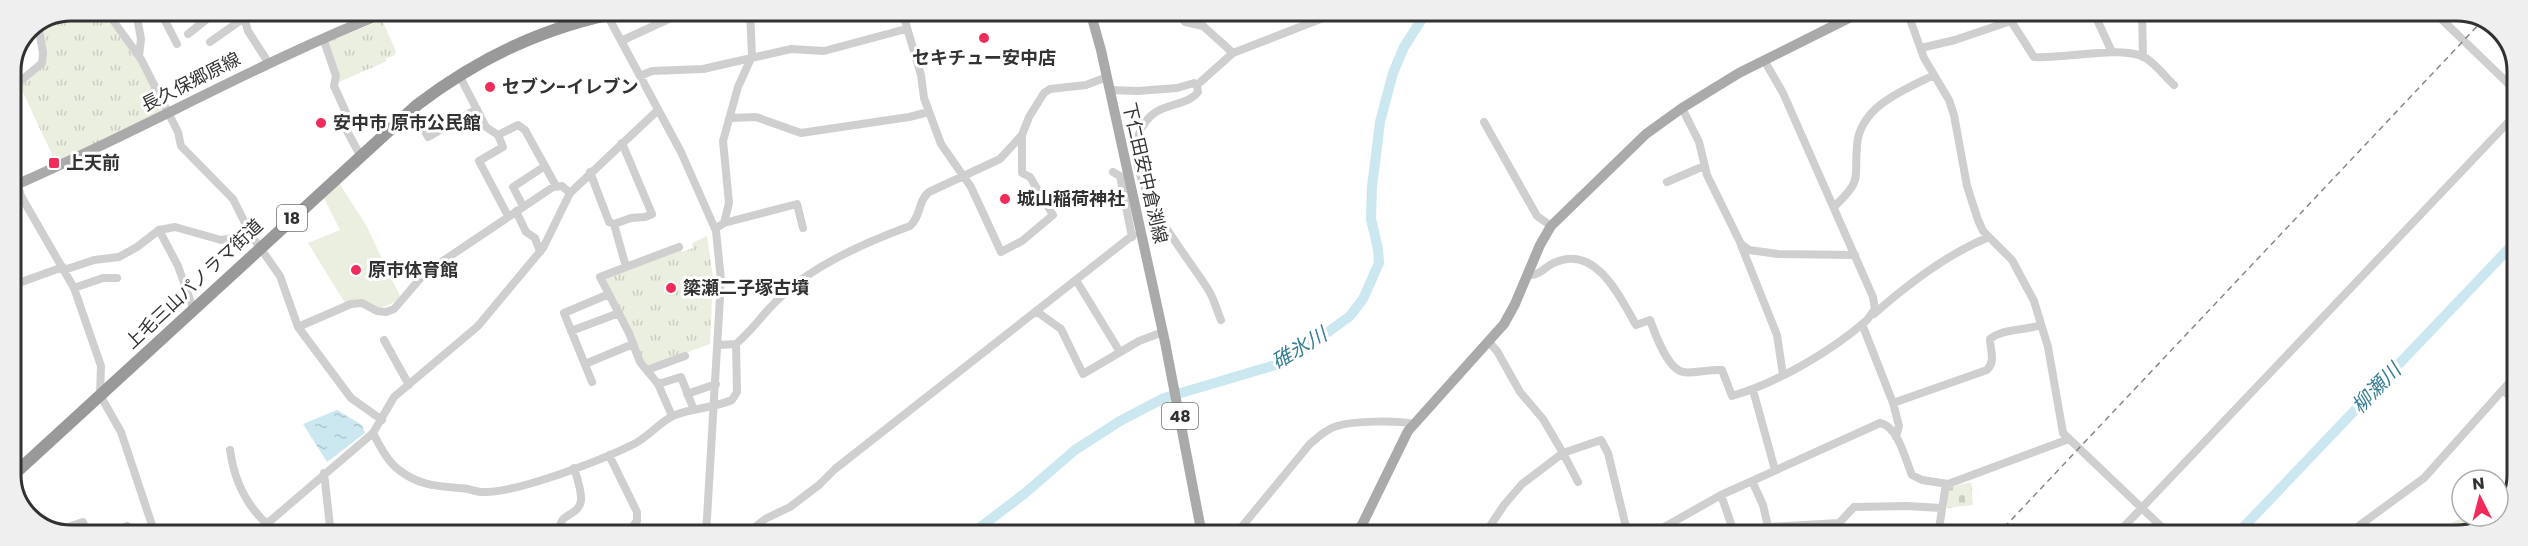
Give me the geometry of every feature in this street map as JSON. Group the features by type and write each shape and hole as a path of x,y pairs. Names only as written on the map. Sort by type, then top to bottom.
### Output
{"highway":[{"name":"上毛三山パノラマ街道","path":"21,468 413,108 459,75 517,43 580,21"}],"main road":[{"name":"長久保郷原線","path":"21,183 168,113 268,62 365,21"},
{"name":"下仁田安中倉渕線","path":"1093,21 1164,337"},
{"path":"1362,525 1398,449 1414,424 1504,324 1551,226 1646,134 1682,108 1764,60 1844,21"},
{"name":"48","path":"1164,337 1200,525"}],"street":[{"path":"114,21 139,56 178,132 181,146 233,199 251,235 261,246 280,276 298,327 351,398 382,420"},
{"path":"138,21 141,39 139,56"},
{"path":"166,21 177,44"},
{"path":"188,34 204,21"},
{"path":"210,42 235,21"},
{"path":"245,21 248,31 268,62"},
{"path":"558,21 561,27"},
{"path":"610,21 695,181 715,229 721,280 707,525"},
{"path":"621,41 664,21"},
{"path":"724,223 729,203 723,141 738,87 752,56 750,21"},
{"path":"904,21 929,112 941,144 971,187 1001,252 1022,241 1053,215 1030,177 1022,173 1022,135 1029,117 1044,93 1050,90 1086,85 1107,77"},
{"path":"1185,21 1203,26 1233,53"},
{"path":"1197,84 1233,53 1315,21"},
{"path":"1835,21 1837,25"},
{"path":"1910,21 1932,76 1949,100 1954,115 1966,186 1978,220 1989,237 2012,260 2034,301 2048,347 2063,433 2160,525"},
{"path":"1921,48 1955,40 2011,21 2034,57 2052,58 2112,52 2143,57 2174,85"},
{"path":"2098,21 2112,52"},
{"path":"2143,57 2144,21"},
{"path":"2443,21 2507,82"},
{"path":"640,76 652,71 703,69 752,56 791,49 824,51 906,29"},
{"path":"21,80 42,63 43,53 39,33"},
{"path":"323,38 336,76 334,86 349,119 347,130 360,155"},
{"path":"1764,60 1783,93 1874,297 1875,309 1871,316"},
{"path":"459,75 486,127 498,135 503,147 479,161 516,211 526,232 535,238 540,252"},
{"path":"1834,207 1850,192 1855,180 1857,144 1863,126 1871,115 1891,97 1932,76"},
{"path":"1109,90 1138,91 1177,88 1194,82 1197,84"},
{"path":"1197,84 1198,92 1192,98 1162,107 1148,119 1138,133 1136,168 1146,195 1210,293 1221,320"},
{"path":"413,108 428,137 477,109"},
{"path":"1682,108 1699,142 1704,166 1741,244 1777,335 1783,375"},
{"path":"231,450 233,472 252,511 267,524 373,433 394,397 478,326 540,252 555,227 570,193 658,110"},
{"path":"730,118 756,117 801,133 929,112"},
{"path":"1484,122 1537,216 1551,226"},
{"path":"2126,525 2507,124"},
{"path":"498,135 518,125 525,130 556,186"},
{"path":"718,345 736,344 784,293 798,282 857,246 910,226 917,220 924,195 963,175 993,164 1022,135"},
{"path":"590,172 609,222 614,224 631,218 645,218 652,214 622,143"},
{"path":"516,211 513,187 545,166"},
{"path":"1667,182 1704,166"},
{"path":"758,525 790,507 819,485 835,469 1133,236 1120,176 1117,172"},
{"path":"298,327 351,304 362,303 377,311 386,312 394,309 425,273 516,211 556,186 562,186 570,193"},
{"path":"21,196 74,288 100,366 100,395 121,432 152,525"},
{"path":"715,229 724,223 797,204 803,228"},
{"path":"1150,224 1161,217"},
{"path":"614,224 626,267"},
{"path":"21,281 94,260 119,257 159,231 175,227 221,240 251,235"},
{"path":"159,231 178,266 194,308"},
{"path":"1527,275 1537,275 1560,260 1577,258 1584,261 1604,273 1636,325 1650,320 1663,352 1679,370 1722,370 1732,396 1752,390 1783,375 1862,324 1896,295 1964,247 1989,237"},
{"path":"1741,244 1749,250 1778,254 1855,255"},
{"path":"672,416 658,384 640,362 619,313 600,277 679,248"},
{"path":"74,288 103,278 117,278"},
{"path":"1076,280 1120,352"},
{"path":"592,382 564,313 609,294"},
{"path":"1036,311 1061,329 1083,375 1139,341 1164,337"},
{"path":"571,332 619,313"},
{"path":"1862,324 1893,403 1899,426 1896,437"},
{"path":"1893,403 1988,370 1993,360 1990,339 1999,332 2027,330 2041,325"},
{"path":"384,340 408,385"},
{"path":"1489,342 1497,351 1520,392 1543,420 1578,482"},
{"path":"585,364 633,344"},
{"path":"373,433 384,453 397,469 417,481 431,486 464,488 482,492 518,487 609,455 651,435 672,416 732,400 737,392 736,344"},
{"path":"647,370 685,356"},
{"path":"658,384 681,377 692,405"},
{"path":"687,394 716,384"},
{"path":"2360,525 2424,477 2507,385"},
{"path":"1752,390 1775,470"},
{"path":"2503,390 2507,394"},
{"path":"1243,525 1309,445 1323,433 1336,426 1397,422 1414,424"},
{"path":"1668,525 1721,495 1880,423 1887,424 1896,437 1912,475 1922,480 1946,484 2069,439"},
{"path":"1491,525 1522,484 1563,453 1601,440 1608,453 1626,525"},
{"path":"609,455 637,512 637,521 634,525"},
{"path":"559,525 562,518 579,507 581,499 574,468"},
{"path":"324,473 330,525"},
{"path":"1752,481 1763,505 1768,525"},
{"path":"1939,525 1946,484"},
{"path":"1721,495 1732,525"},
{"path":"1801,525 1839,523 1854,507 1941,508"}],"green space":[{"path":"71,21 108,21 145,69 165,111 56,163 21,88 21,85 42,66 45,45 43,29 52,25"},
{"path":"382,21 396,51 395,55 385,59 387,61 337,83 327,42"},
{"name":"原市体育館","path":"338,181 366,225 400,296 388,305 368,307 345,303 308,243 340,230 323,196"},
{"path":"707,236 713,278 710,344 648,367 643,361 605,278 681,249 682,252 693,248 692,243"},
{"path":"1971,482 1973,505 1947,508 1947,491 1951,487"}],"water":[{"path":"337,410 362,425 365,433 327,462 303,424"}],"waterway":[{"name":"碓氷川","path":"983,525 1024,494 1075,450 1120,421 1164,398 1279,364 1302,351 1350,316 1363,299 1379,263 1371,219 1372,187 1380,122 1393,73 1404,47 1421,21"},
{"name":"柳瀬川","path":"2246,525 2507,250"}],"railway":[{"path":"2006,525 2478,26"}],"place":[{"name":"セキチュー安中店","path":"984,38"},
{"name":"セブン-イレブン","path":"490,87"},
{"name":"安中市 原市公民館","path":"321,123"},
{"name":"上天前","path":"54,163"},
{"name":"城山稲荷神社","path":"1005,199"},
{"name":"原市体育館","path":"356,270"},
{"name":"簗瀬二子塚古墳","path":"671,288"}]}
